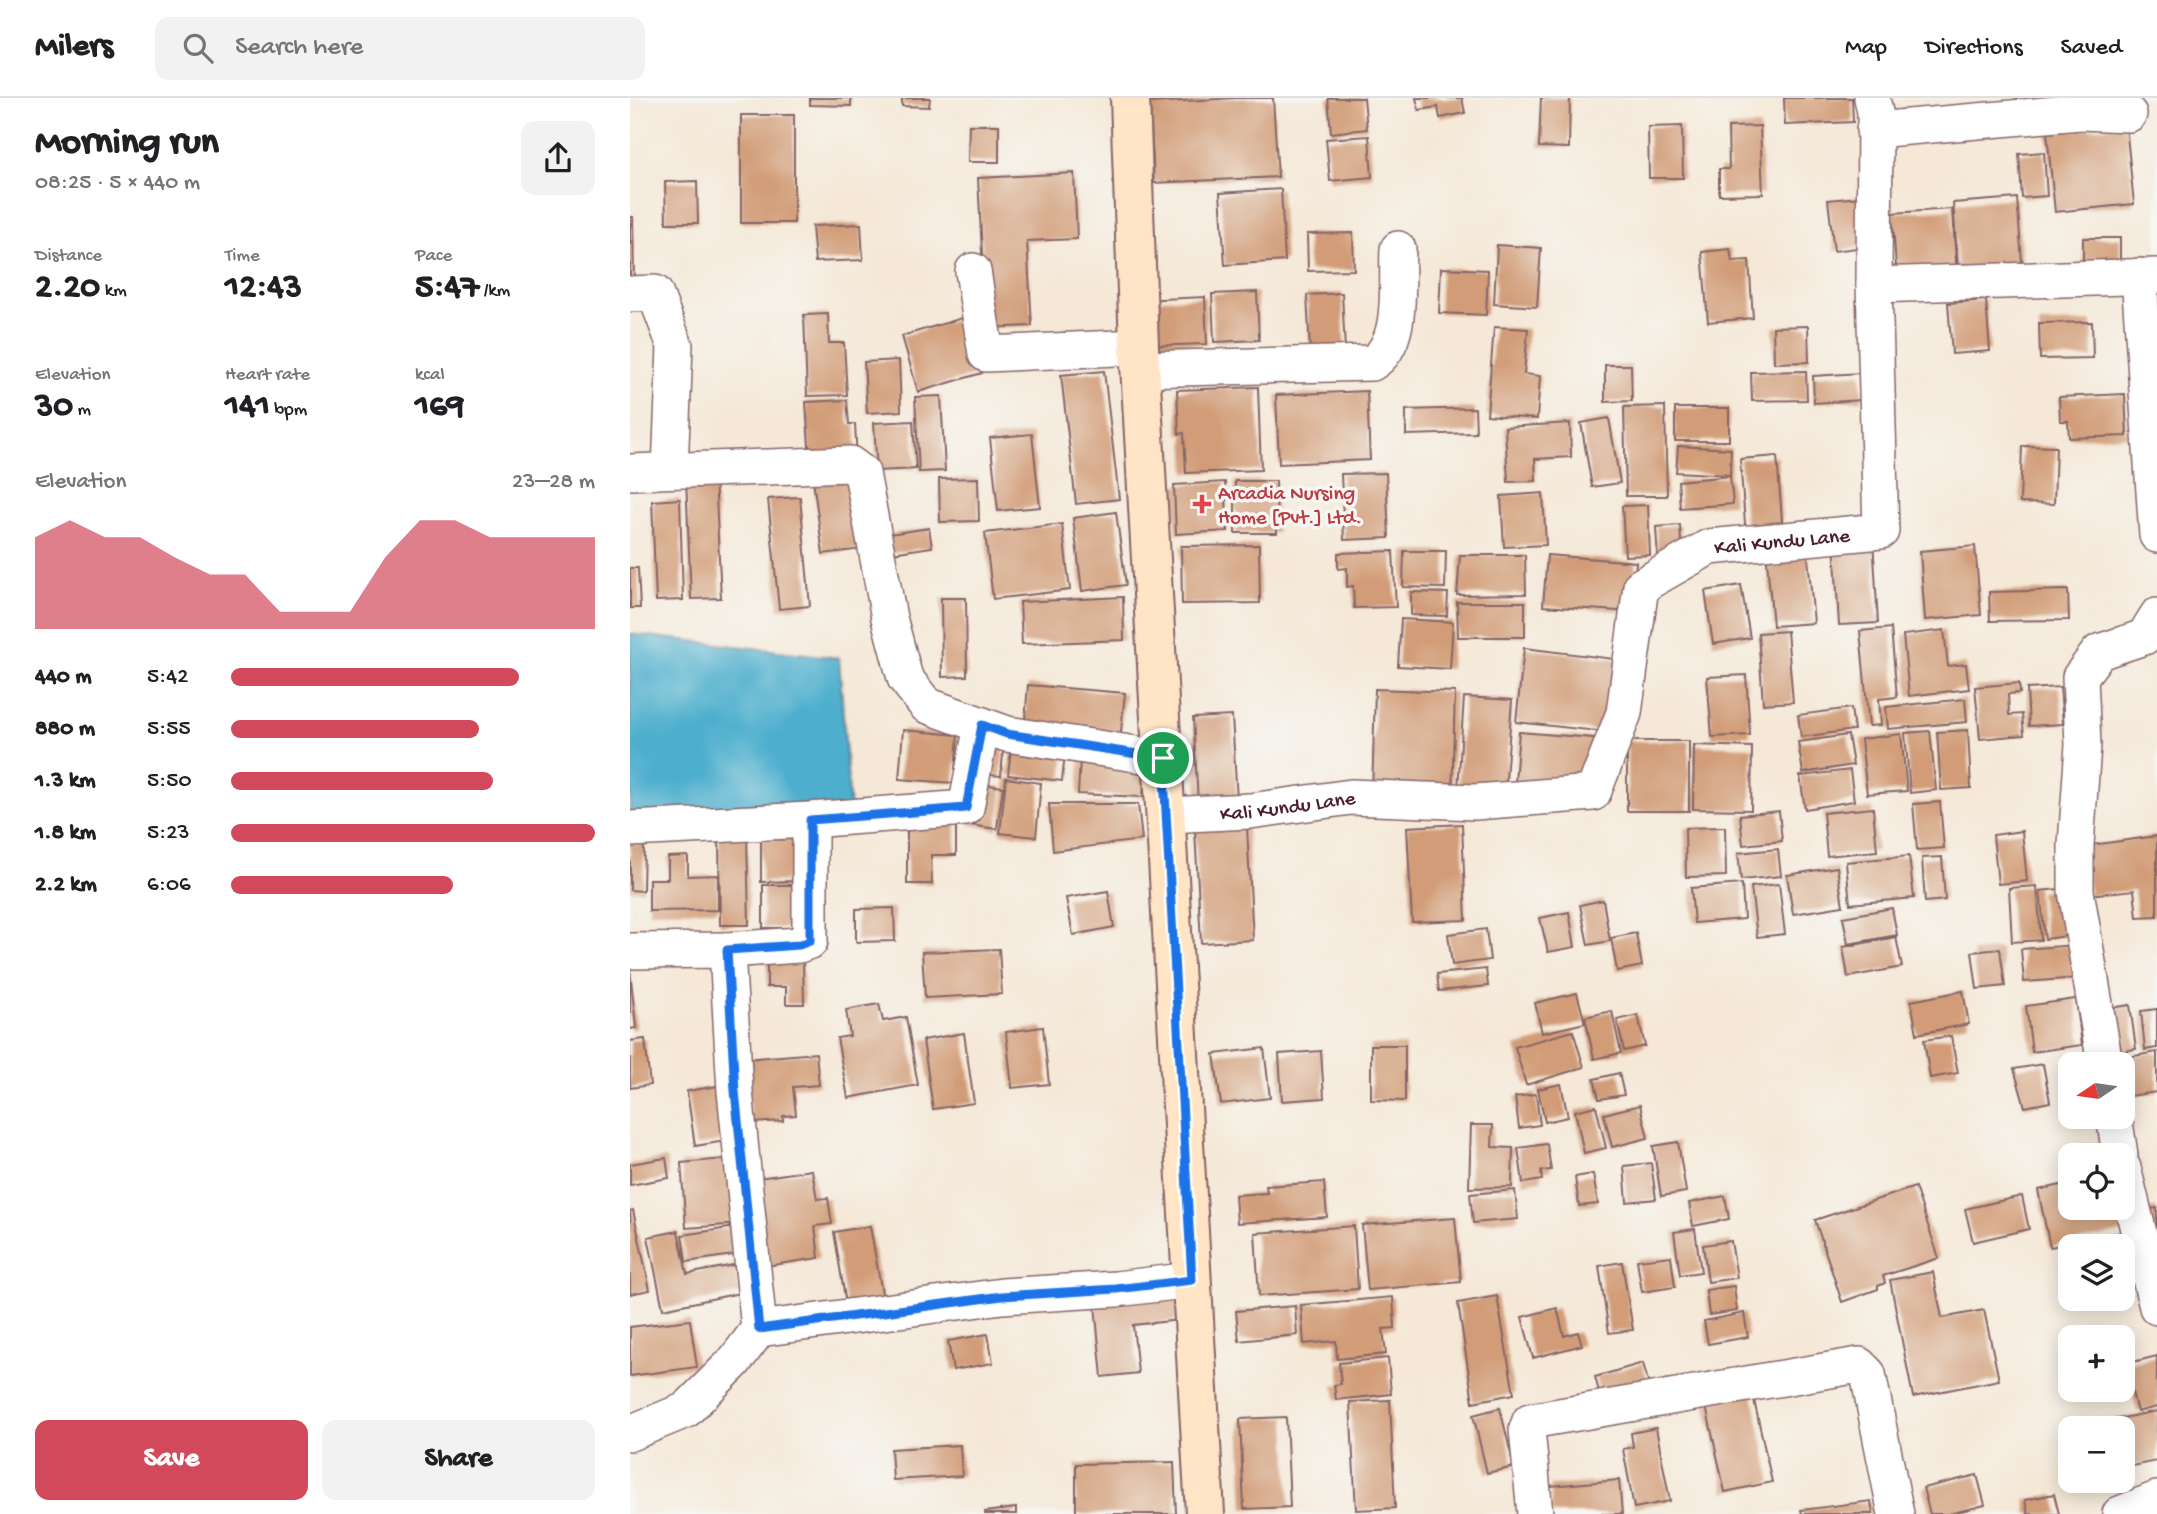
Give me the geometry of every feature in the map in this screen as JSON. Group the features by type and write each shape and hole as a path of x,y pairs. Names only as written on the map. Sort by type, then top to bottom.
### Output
{"main road":[{"path":"1130,98 1140,358 1205,1514"}],"street":[{"path":"2129,114 1873,114 1874,285 2148,276 2157,535"},
{"path":"973,271 986,354 1372,363 1388,349 1395,319 1398,248"},
{"name":"Kali Kundu Lane","path":"1166,815 1250,811 1351,797 1475,802 1593,793 1624,713 1641,586 1709,547 1881,531 1874,285"},
{"path":"630,295 655,293 675,346 670,470"},
{"path":"630,472 850,464 862,473 889,618 905,678 926,705 1007,734 1163,758"},
{"path":"2103,1052 2076,891 2076,845 2083,745 2080,677 2099,652 2144,637 2157,616"},
{"path":"630,829 810,820 966,808 982,725"},
{"path":"630,951 727,950 799,945 810,941 810,820"},
{"path":"630,1433 686,1410 734,1362 759,1329 736,1104 727,950"},
{"path":"2135,1217 2157,1307"},
{"path":"759,1329 1002,1296 1116,1289 1192,1280"},
{"path":"1535,1514 1527,1429 1530,1421 1859,1365 1868,1374 1896,1514"},
{"path":"2120,1514 2157,1499"}],"water":[{"path":"630,634 839,658 850,811 630,825"}],"building":[{"path":"810,98 851,98 851,106 810,105"},
{"path":"902,98 930,98 929,107 902,106"},
{"path":"1273,98 1278,177 1154,183 1150,103"},
{"path":"1328,98 1364,98 1367,129 1331,133"},
{"path":"1416,98 1462,98 1465,113 1440,118 1438,107 1419,110"},
{"path":"1541,98 1570,98 1569,148 1539,147"},
{"path":"1784,98 1852,98 1853,122 1785,125"},
{"path":"741,115 794,115 794,223 741,223"},
{"path":"969,125 999,125 999,162 968,162"},
{"path":"2126,125 2134,204 2055,212 2047,133"},
{"path":"1682,126 1683,178 1649,178 1648,127"},
{"path":"1760,126 1763,194 1719,195 1719,169 1729,169 1728,127"},
{"path":"1369,136 1372,177 1330,181 1326,139"},
{"path":"2044,152 2047,196 2022,198 2019,154"},
{"path":"1074,173 1077,239 1027,241 1032,326 986,328 978,178"},
{"path":"697,181 698,223 666,223 665,182"},
{"path":"1281,189 1285,261 1225,265 1220,193"},
{"path":"1860,197 1865,247 1834,251 1828,200"},
{"path":"2017,198 2023,275 1959,280 1953,203"},
{"path":"1952,209 1957,274 1897,279 1892,213"},
{"path":"630,217 633,217 634,286 630,286"},
{"path":"861,224 863,260 815,262 812,226"},
{"path":"1353,233 1354,270 1308,271 1307,234"},
{"path":"2083,238 2120,238 2120,270 2083,269"},
{"path":"1497,245 1541,248 1537,307 1494,304"},
{"path":"1730,249 1732,261 1749,260 1753,318 1708,322 1702,252"},
{"path":"1441,268 1488,270 1486,315 1439,313"},
{"path":"1257,292 1259,340 1214,342 1212,294"},
{"path":"1342,293 1345,350 1310,352 1307,295"},
{"path":"1205,297 1207,344 1143,346 1141,300"},
{"path":"1986,300 1990,351 1952,354 1948,303"},
{"path":"828,314 829,343 844,343 847,395 807,396 804,315"},
{"path":"966,317 982,373 918,392 902,336"},
{"path":"2092,322 2093,358 2040,359 2039,323"},
{"path":"1808,326 1809,362 1774,363 1773,327"},
{"path":"1494,327 1528,329 1524,374 1540,376 1537,419 1487,415"},
{"path":"899,360 901,411 867,413 864,362"},
{"path":"1605,365 1631,365 1632,401 1605,402"},
{"path":"1104,371 1119,499 1076,504 1061,375"},
{"path":"1806,371 1807,400 1752,401 1751,372"},
{"path":"1861,373 1862,400 1814,403 1813,376"},
{"path":"1258,387 1261,470 1186,473 1184,433 1179,434 1177,390"},
{"path":"1367,391 1370,460 1279,464 1276,395"},
{"path":"2125,394 2127,436 2069,438 2068,421 2060,421 2059,397"},
{"path":"941,396 945,471 919,472 915,397"},
{"path":"847,400 849,424 855,424 857,459 810,461 806,402"},
{"path":"1665,406 1667,496 1626,496 1624,407"},
{"path":"1475,408 1476,433 1406,435 1406,410"},
{"path":"1675,408 1729,408 1729,441 1675,441"},
{"path":"1609,418 1620,483 1592,487 1581,423"},
{"path":"913,421 916,469 877,471 874,423"},
{"path":"1570,423 1571,457 1535,459 1536,481 1508,482 1505,427"},
{"path":"1032,434 1040,507 998,511 990,438"},
{"path":"1678,446 1731,449 1730,475 1676,472"},
{"path":"2022,446 2056,447 2054,504 2020,503"},
{"path":"1777,456 1783,533 1746,536 1740,459"},
{"path":"1386,473 1389,538 1344,540 1341,474"},
{"path":"854,475 863,549 823,554 813,480"},
{"path":"715,476 721,598 691,599 686,478"},
{"path":"1730,476 1733,504 1680,508 1678,481"},
{"path":"978,478 979,521 940,522 939,479"},
{"path":"1235,481 1276,481 1277,533 1235,533"},
{"path":"1225,482 1228,531 1176,534 1174,485"},
{"path":"1543,493 1546,545 1504,547 1501,496"},
{"path":"800,497 810,606 779,609 768,499"},
{"path":"680,499 683,600 656,601 652,501"},
{"path":"1648,505 1650,555 1625,556 1622,506"},
{"path":"1116,512 1126,585 1082,591 1073,518"},
{"path":"1062,524 1070,590 993,599 985,533"},
{"path":"1680,525 1682,559 1658,561 1656,527"},
{"path":"929,528 932,547 885,554 883,535"},
{"path":"1873,539 1878,623 1839,625 1834,541"},
{"path":"1259,545 1260,603 1182,604 1181,546"},
{"path":"1807,546 1814,623 1773,626 1766,550"},
{"path":"1975,546 1981,615 1925,620 1920,551"},
{"path":"1393,551 1396,607 1354,608 1353,586 1347,587 1347,568 1338,569 1338,553"},
{"path":"1404,551 1446,551 1445,588 1403,587"},
{"path":"1460,555 1525,555 1526,594 1457,595"},
{"path":"1547,555 1636,562 1633,612 1543,606"},
{"path":"630,568 638,568 640,608 630,608"},
{"path":"1741,585 1750,638 1713,644 1705,591"},
{"path":"2068,590 2069,620 1990,621 1989,592"},
{"path":"1411,592 1448,593 1447,616 1411,615"},
{"path":"1123,597 1124,640 1022,644 1020,602"},
{"path":"941,598 966,598 967,676 942,677"},
{"path":"1457,602 1525,602 1525,637 1458,637"},
{"path":"1401,619 1453,622 1450,669 1398,666"},
{"path":"1891,628 1897,697 1879,699 1881,725 1869,726 1860,631"},
{"path":"1944,630 1948,666 1966,664 1969,689 1909,696 1903,635"},
{"path":"1787,631 1793,702 1763,704 1758,633"},
{"path":"1524,648 1623,660 1615,733 1516,722"},
{"path":"1746,675 1750,735 1712,737 1707,677"},
{"path":"2019,683 2020,693 2008,694 2009,715 2022,714 2024,735 1980,739 1975,687"},
{"path":"1028,685 1125,693 1120,741 1024,732"},
{"path":"2060,687 2063,724 2029,726 2027,689"},
{"path":"1375,689 1455,692 1452,800 1372,797"},
{"path":"1464,697 1512,700 1505,792 1458,789"},
{"path":"1965,699 1967,722 1888,729 1886,707"},
{"path":"1851,708 1854,730 1801,737 1798,715"},
{"path":"1232,716 1237,800 1198,802 1193,718"},
{"path":"903,730 958,735 954,783 899,779"},
{"path":"1968,730 1971,788 1941,790 1937,732"},
{"path":"1930,731 1936,790 1910,793 1905,733"},
{"path":"1519,732 1605,739 1594,778 1574,776 1573,788 1515,783"},
{"path":"1901,734 1907,791 1867,794 1861,739"},
{"path":"1848,735 1853,765 1803,773 1798,742"},
{"path":"972,741 1004,743 1001,776 969,773"},
{"path":"1627,741 1689,741 1689,811 1627,811"},
{"path":"1694,745 1752,747 1751,810 1693,809"},
{"path":"1011,748 1065,754 1062,781 1008,775"},
{"path":"1080,758 1145,761 1143,797 1078,794"},
{"path":"1850,770 1854,801 1805,809 1800,776"},
{"path":"1006,778 1041,783 1036,837 1000,833"},
{"path":"975,783 1003,787 997,829 970,825"},
{"path":"1940,802 1944,848 1917,850 1913,804"},
{"path":"1049,804 1138,804 1142,840 1053,851"},
{"path":"1873,808 1877,851 1827,856 1823,813"},
{"path":"1779,811 1782,841 1743,845 1740,815"},
{"path":"907,817 956,817 956,855 931,855 932,884 907,884"},
{"path":"1462,824 1466,920 1412,922 1407,827"},
{"path":"1725,827 1726,876 1686,877 1685,828"},
{"path":"1247,828 1253,940 1201,943 1195,830"},
{"path":"2022,831 2027,881 1998,884 1993,835"},
{"path":"747,834 749,925 720,925 719,835"},
{"path":"2157,836 2157,916 2137,917 2134,890 2089,895 2084,846"},
{"path":"802,839 802,881 761,882 761,840"},
{"path":"630,844 644,844 643,891 630,890"},
{"path":"1778,849 1781,876 1741,880 1738,853"},
{"path":"688,856 688,876 718,875 718,910 649,911 649,879 668,879 668,857"},
{"path":"1909,856 1914,898 1850,904 1846,862"},
{"path":"1942,857 1945,900 1925,902 1922,858"},
{"path":"1837,867 1843,906 1793,914 1787,875"},
{"path":"1742,884 1744,919 1694,923 1691,888"},
{"path":"1779,884 1785,934 1757,937 1751,887"},
{"path":"763,885 801,885 801,928 763,928"},
{"path":"2037,886 2041,940 2012,942 2009,888"},
{"path":"2068,888 2074,935 2045,939 2040,891"},
{"path":"1108,891 1114,927 1073,935 1066,898"},
{"path":"1603,900 1610,941 1588,945 1580,905"},
{"path":"894,908 895,941 856,942 856,909"},
{"path":"1892,908 1897,935 1848,944 1843,917"},
{"path":"1569,912 1575,947 1548,952 1540,918"},
{"path":"1486,929 1490,960 1452,965 1448,934"},
{"path":"1636,933 1642,966 1617,971 1611,938"},
{"path":"1896,937 1902,967 1848,977 1843,947"},
{"path":"2077,945 2079,978 2024,982 2021,949"},
{"path":"999,949 1002,994 925,998 922,952"},
{"path":"2000,949 2005,986 1977,989 1972,952"},
{"path":"803,961 804,1004 786,1004 786,987 767,987 767,962"},
{"path":"630,969 636,1028 630,1029"},
{"path":"1486,969 1488,986 1439,991 1437,974"},
{"path":"1963,991 1969,1024 1917,1034 1911,1001"},
{"path":"1577,993 1585,1023 1542,1033 1535,1003"},
{"path":"2076,999 2082,1045 2032,1052 2026,1006"},
{"path":"879,1004 883,1021 906,1017 918,1085 848,1098 837,1038 850,1036 846,1010"},
{"path":"2130,1005 2136,1049 2116,1052 2110,1008"},
{"path":"2157,1009 2157,1048 2145,1050 2141,1011"},
{"path":"1612,1011 1621,1053 1594,1059 1585,1017"},
{"path":"1638,1015 1645,1046 1624,1051 1617,1020"},
{"path":"1043,1027 1049,1084 1012,1088 1006,1032"},
{"path":"1573,1031 1584,1067 1526,1085 1515,1047"},
{"path":"964,1033 974,1103 933,1109 923,1040"},
{"path":"1951,1036 1958,1073 1930,1078 1924,1040"},
{"path":"645,1039 650,1085 630,1088 630,1041"},
{"path":"1371,1045 1405,1045 1405,1101 1371,1100"},
{"path":"1264,1048 1270,1098 1221,1104 1214,1054"},
{"path":"1321,1051 1324,1098 1282,1101 1279,1054"},
{"path":"2157,1052 2157,1092 2135,1095 2135,1056"},
{"path":"816,1053 819,1085 793,1087 796,1115 783,1116 783,1121 751,1123 746,1059"},
{"path":"2043,1064 2050,1102 2025,1107 2014,1069"},
{"path":"1619,1073 1624,1095 1599,1099 1594,1079"},
{"path":"1561,1084 1568,1117 1545,1122 1538,1089"},
{"path":"724,1085 732,1140 695,1146 687,1091"},
{"path":"1536,1094 1540,1125 1519,1128 1515,1097"},
{"path":"1640,1105 1648,1138 1612,1147 1604,1114"},
{"path":"1596,1106 1606,1148 1584,1153 1575,1111"},
{"path":"1471,1125 1493,1125 1492,1147 1513,1148 1512,1187 1469,1188"},
{"path":"1678,1142 1686,1192 1661,1196 1653,1146"},
{"path":"1547,1144 1551,1170 1541,1171 1542,1180 1523,1183 1518,1148"},
{"path":"666,1158 669,1178 630,1185 630,1164"},
{"path":"735,1158 741,1224 686,1228 681,1163"},
{"path":"1651,1163 1656,1199 1627,1202 1624,1166"},
{"path":"812,1170 817,1199 828,1198 832,1224 815,1226 819,1258 759,1267 746,1180"},
{"path":"1593,1174 1598,1204 1579,1206 1575,1177"},
{"path":"1324,1182 1327,1217 1237,1223 1235,1195 1267,1193 1266,1186"},
{"path":"2058,1186 2058,1220 2128,1220 2132,1230 2113,1234 2058,1234 2058,1245 2050,1247 2038,1190"},
{"path":"1915,1187 1939,1258 1883,1276 1885,1283 1878,1286 1878,1289 1842,1302 1815,1220"},
{"path":"1515,1190 1518,1219 1473,1223 1470,1194"},
{"path":"1725,1196 1729,1219 1693,1226 1689,1203"},
{"path":"2022,1196 2029,1229 1973,1242 1965,1209"},
{"path":"2157,1208 2157,1236 2140,1210"},
{"path":"633,1210 650,1290 630,1294 630,1211"},
{"path":"1455,1218 1461,1282 1368,1290 1362,1225"},
{"path":"870,1226 884,1304 847,1310 834,1232"},
{"path":"1354,1226 1358,1289 1259,1296 1255,1233"},
{"path":"736,1227 740,1254 686,1262 682,1235"},
{"path":"1695,1229 1701,1272 1680,1275 1674,1232"},
{"path":"678,1231 687,1274 734,1265 740,1293 663,1309 648,1237"},
{"path":"1731,1241 1737,1278 1708,1282 1703,1245"},
{"path":"1671,1256 1675,1287 1642,1292 1637,1260"},
{"path":"1622,1262 1633,1330 1609,1333 1599,1266"},
{"path":"1933,1272 1942,1318 1984,1310 1999,1380 1913,1397 1890,1280"},
{"path":"1734,1286 1737,1311 1709,1315 1706,1290"},
{"path":"1178,1296 1180,1320 1133,1325 1138,1373 1102,1377 1095,1305"},
{"path":"1497,1296 1514,1394 1473,1402 1458,1303"},
{"path":"1393,1297 1395,1328 1383,1329 1386,1354 1337,1359 1336,1341 1304,1344 1301,1305"},
{"path":"1295,1306 1297,1335 1239,1341 1236,1311"},
{"path":"1557,1308 1564,1336 1578,1332 1582,1345 1533,1358 1522,1317"},
{"path":"1744,1313 1748,1337 1708,1344 1704,1321"},
{"path":"690,1320 697,1367 630,1376 630,1327"},
{"path":"988,1334 993,1363 953,1370 948,1341"},
{"path":"2157,1356 2157,1407 2137,1412 2134,1402 2135,1362"},
{"path":"1388,1358 1391,1394 1336,1400 1334,1385 1341,1384 1339,1363"},
{"path":"1643,1363 1651,1393 1603,1406 1595,1377"},
{"path":"1752,1391 1772,1482 1725,1492 1705,1402"},
{"path":"1390,1400 1395,1508 1356,1510 1350,1402"},
{"path":"1500,1408 1514,1467 1487,1473 1473,1415"},
{"path":"2157,1411 2157,1461 2135,1466 2135,1416 2132,1416"},
{"path":"1286,1417 1290,1507 1244,1509 1240,1419"},
{"path":"1656,1428 1670,1501 1634,1508 1623,1449 1633,1447 1631,1433"},
{"path":"960,1445 962,1476 893,1480 891,1449"},
{"path":"1174,1462 1176,1514 1076,1514 1076,1464"},
{"path":"1977,1475 1985,1505 1949,1514 1930,1514 1923,1488"},
{"path":"1619,1480 1622,1514 1552,1514 1550,1486"},
{"path":"2054,1494 2059,1514 2028,1514 2025,1500"},
{"path":"1871,1501 1873,1514 1802,1514 1801,1510"},
{"path":"1016,1508 1016,1514 985,1514 985,1512"}],"place":[{"name":"Arcadia Nursing Home [Pvt.] Ltd.","path":"1202,504"}],"route":[{"path":"982,725 1007,734 1163,758 1192,1280 1116,1289 1002,1296 759,1329 735,1091 727,950 799,945 810,941 810,820 966,808 982,725"}]}
